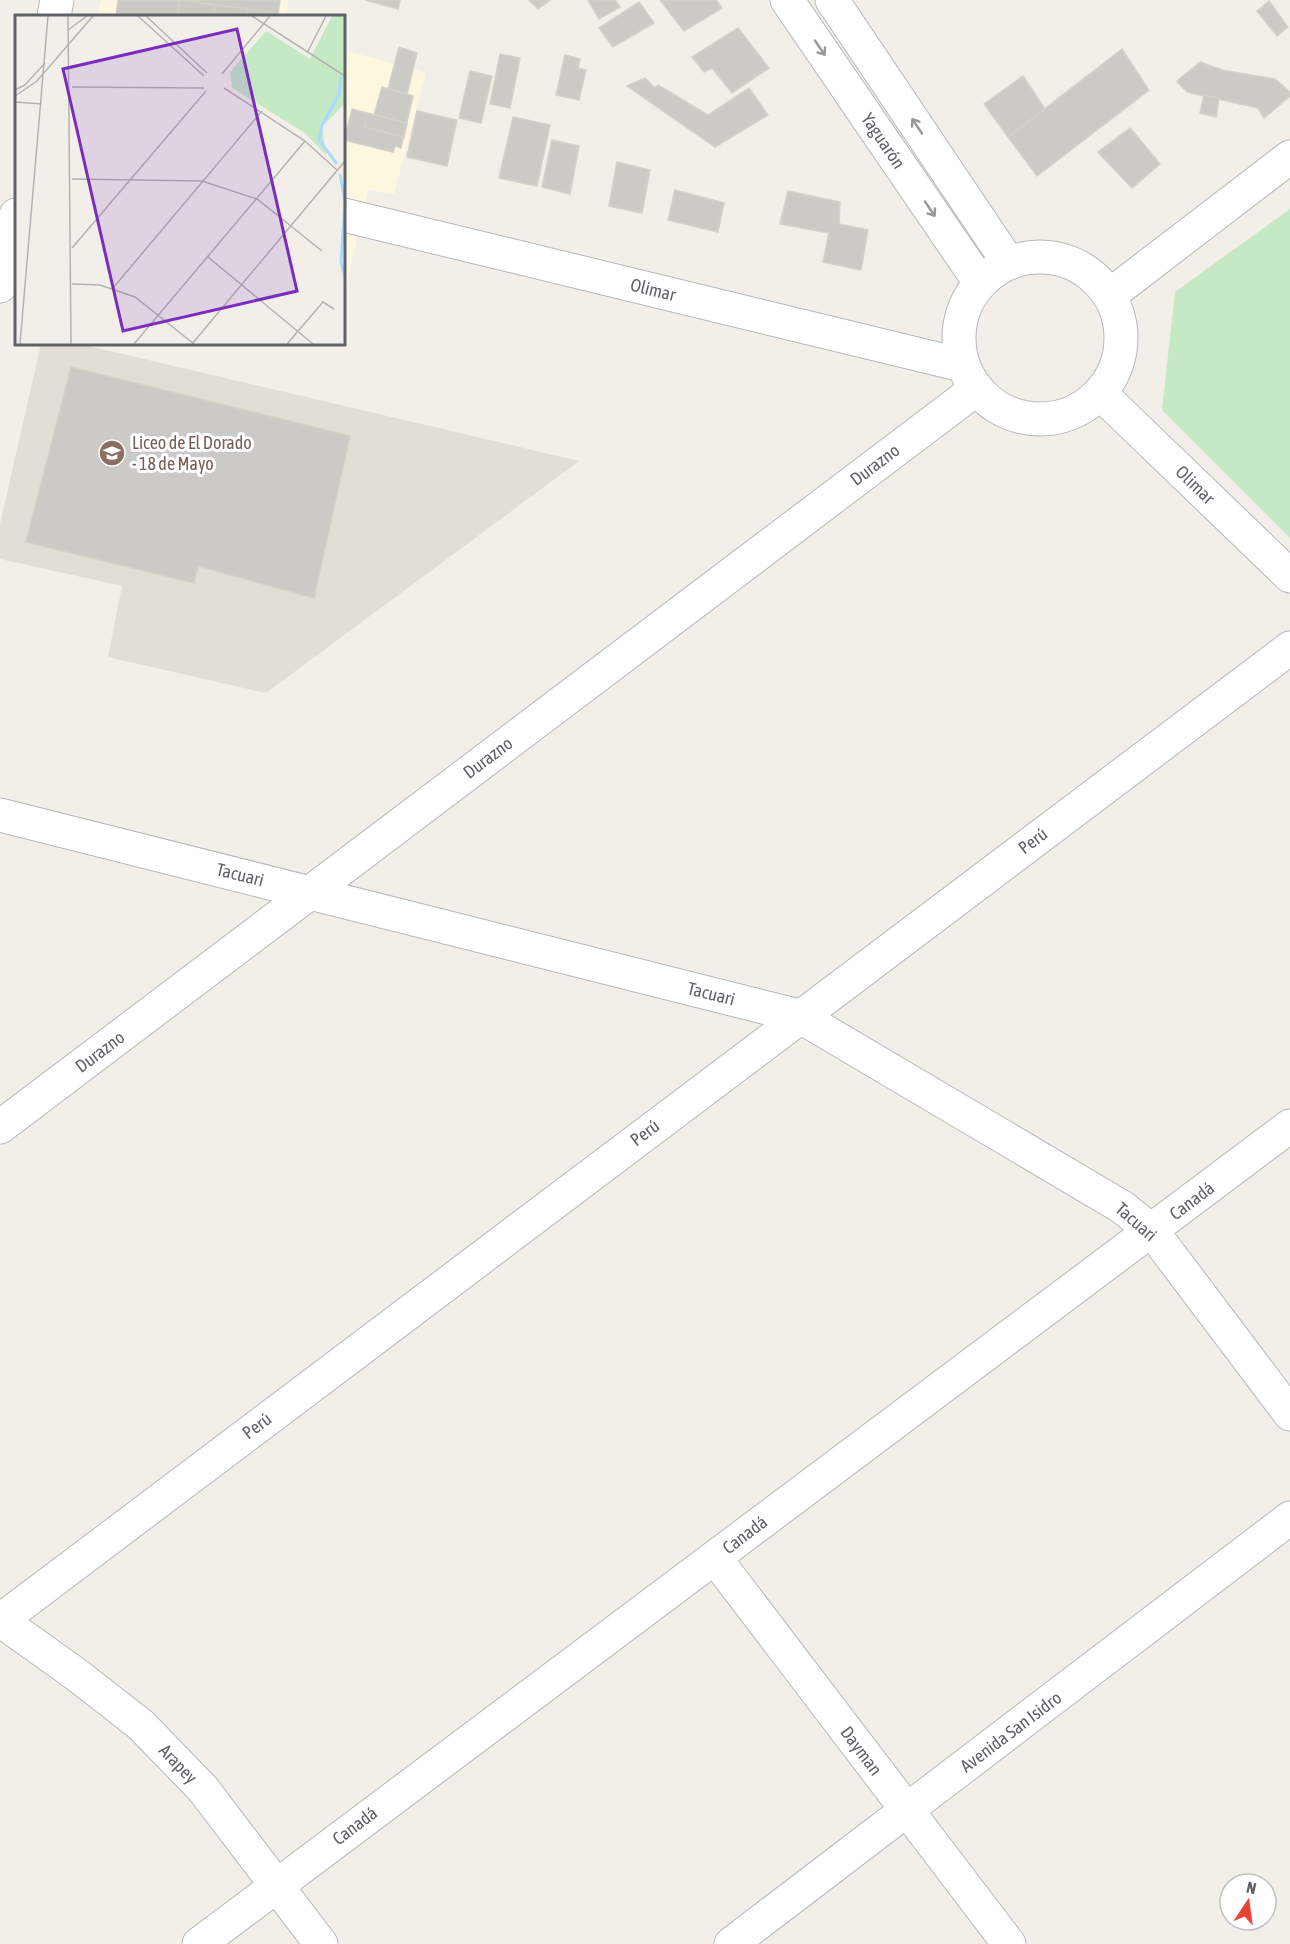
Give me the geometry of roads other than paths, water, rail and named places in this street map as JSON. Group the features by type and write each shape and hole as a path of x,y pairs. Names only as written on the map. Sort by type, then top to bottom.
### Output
{"street":[{"path":"54,15 57,0"},
{"name":"Yaguarón","path":"787,0 980,281"},
{"name":"Yaguarón","path":"832,0 1008,262"},
{"path":"1110,295 1290,157"},
{"name":"Olimar","path":"345,215 969,378"},
{"path":"0,286 15,219"},
{"path":"1046,256 1074,265 1083,268 1110,295 1122,328 1118,364 1101,394 1078,411 1051,420 1023,418 997,408 969,378 957,336 963,307 980,281 1008,262 1046,256"},
{"name":"Durazno","path":"0,1127 310,892 969,378"},
{"name":"Olimar","path":"1101,394 1290,576"},
{"name":"Perú","path":"0,1620 1290,648"},
{"name":"Tacuari","path":"0,815 799,1016 1122,1207 1152,1231 1290,1414"},
{"name":"Canadá","path":"199,1944 1290,1126"},
{"name":"Avenida San Isidro","path":"730,1944 1290,1518"},
{"name":"Dayman","path":"715,1558 1009,1944"},
{"name":"Arapey","path":"0,1620 141,1725 203,1789 321,1944"}],"place":[{"name":"Liceo de El Dorado - 18 de Mayo","path":"112,453"}]}
